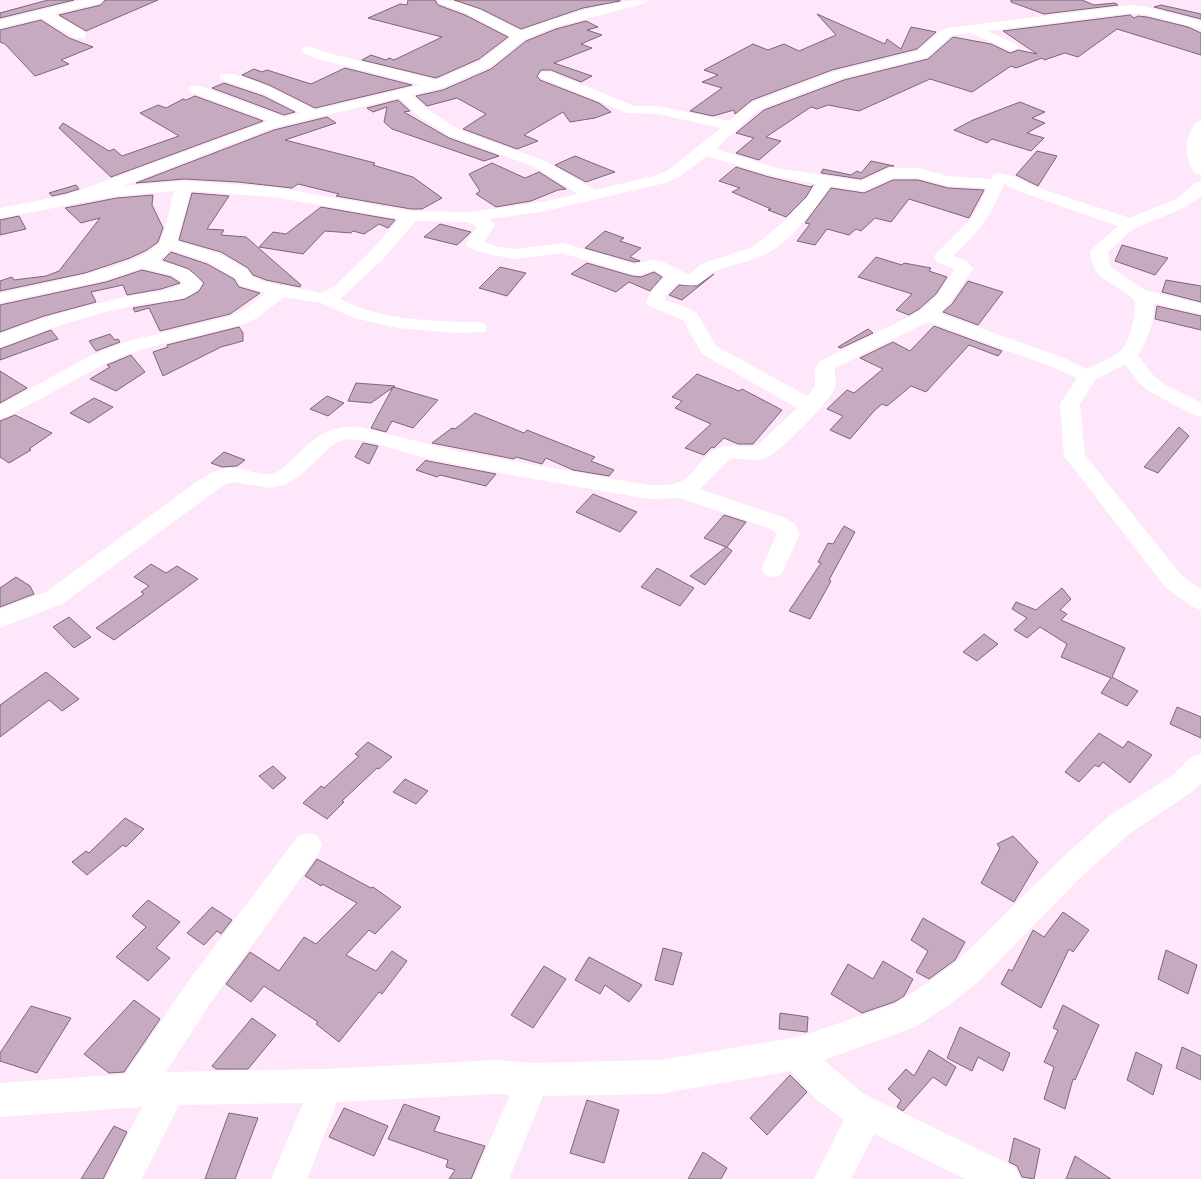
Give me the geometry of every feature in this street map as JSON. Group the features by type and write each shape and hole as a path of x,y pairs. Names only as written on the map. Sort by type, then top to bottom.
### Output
{"street":[{"path":"0,24 97,0"},
{"path":"444,0 470,10 520,36"},
{"path":"71,198 177,161 254,129 436,85 485,64 520,36 550,24 642,0"},
{"path":"0,213 71,198 116,191 184,186 273,192 411,216 471,217 517,212 659,180 673,174 704,150 746,112 758,105 838,75 923,54 929,51 943,35 971,28 1131,9 1147,11 1201,25"},
{"path":"44,14 80,35"},
{"path":"971,28 1011,47"},
{"path":"308,50 336,60 436,85"},
{"path":"546,75 632,110 658,110 731,126"},
{"path":"226,77 269,91 312,114"},
{"path":"195,89 282,121"},
{"path":"403,94 426,115 455,133 540,164 592,195"},
{"path":"1201,126 1193,137 1192,152 1201,170"},
{"path":"704,150 775,172 863,186 890,173 918,173 948,181 996,184"},
{"path":"0,619 54,598 207,485 226,476 247,476 271,481 281,478 338,433 359,434 425,452 621,487 664,493 683,491 693,485 724,453 731,451 759,452 767,449 825,388 824,370 827,366 927,315 944,300 964,269 962,266 943,258 943,256 973,227 984,212 999,178 1007,179 1027,188 1130,224"},
{"path":"471,217 487,225 476,239 477,245 514,254 564,248 632,269 642,270 657,265 676,276 686,280 694,280 706,268 759,251 793,223 826,181"},
{"path":"0,298 100,276 145,263 168,244 184,186"},
{"path":"1201,186 1184,201 1151,217 1130,224 1099,251 1098,260 1104,272 1139,294 1201,309"},
{"path":"324,298 334,295 341,290 377,255 411,216"},
{"path":"168,244 214,258 241,274 246,281 279,292 324,298 348,309 381,320 414,325 478,328"},
{"path":"0,341 72,316 140,299 180,292 192,286 193,283 190,279 167,268 145,263"},
{"path":"676,276 660,290 655,297 655,302 660,306 685,312 710,350 720,358 748,371 809,406"},
{"path":"0,413 97,360 136,345 237,320 250,314 279,292"},
{"path":"1139,294 1146,306 1136,343 1128,355 1088,376 1070,404 1075,456 1174,582 1201,601"},
{"path":"927,315 1057,362 1088,376"},
{"path":"1128,355 1146,379 1157,388 1201,412"},
{"path":"683,491 787,529 789,534 773,569"},
{"path":"0,1100 170,1088 327,1086 496,1077 533,1080 659,1078 798,1053 904,1016 938,994 968,971 1071,868 1118,825 1183,783 1201,765"},
{"path":"134,1090 200,991 308,846"},
{"path":"798,1053 810,1070 830,1090 866,1114 1003,1179"},
{"path":"492,1179 533,1080"},
{"path":"289,1179 327,1086"},
{"path":"123,1179 170,1088"},
{"path":"832,1179 866,1114"}],"building":[{"path":"48,0 74,0 0,18 0,13"},
{"path":"105,0 158,0 86,31 59,15 101,5"},
{"path":"408,0 435,0 438,5 465,15 508,37 479,59 436,78 362,60 371,55 386,60 389,58 394,60 442,37 368,18 400,4 407,5"},
{"path":"454,0 620,1 583,8 521,29 481,9"},
{"path":"1011,0 1082,0 1094,5 1115,3 1118,5 1044,14 1011,2"},
{"path":"1161,5 1201,14 1201,19 1154,7"},
{"path":"817,14 885,44 887,39 901,49 911,27 936,32 917,49 832,70 752,100 735,114 734,110 713,116 690,111 722,88 702,82 718,75 704,70 753,44 768,50 784,44 799,51 836,35"},
{"path":"1130,15 1134,18 1138,16 1147,17 1188,27 1201,33 1201,55 1117,29 1078,57 1065,53 1044,60 1042,58 1016,68 1011,66 972,92 930,79 859,111 828,105 817,109 811,107 766,137 781,141 759,160 736,153 754,138 736,133 764,110 844,80 928,59 953,37 991,44 1010,53 1018,50 1037,54 1003,31"},
{"path":"41,20 69,38 93,47 61,60 69,64 35,76 5,44 0,42 0,30"},
{"path":"586,21 598,27 587,30 602,35 581,44 592,48 554,63 592,76 581,82 551,70 541,70 537,76 540,80 599,103 611,112 595,118 570,122 563,112 524,135 538,141 517,149 463,129 486,114 457,98 427,106 416,96 443,90 491,69 526,41 556,29"},
{"path":"345,68 412,85 315,108 269,85 242,75 254,69 262,72 267,70 311,84"},
{"path":"224,83 263,96 295,112 284,115 212,88"},
{"path":"195,96 263,121 111,177 59,128 63,123 109,151 114,149 122,156 179,136 140,113 158,105 166,108 183,99 186,100"},
{"path":"398,100 410,111 404,112 449,138 499,156 484,161 392,129 384,122 387,107 373,112 367,108"},
{"path":"1020,102 1045,112 1032,118 1045,123 1027,133 1044,138 1031,151 992,139 987,143 954,130 973,120"},
{"path":"327,117 336,123 285,140 375,163 373,165 413,177 442,198 422,209 411,209 336,196 339,194 298,184 292,188 184,179 136,183 274,130"},
{"path":"1037,151 1057,156 1038,186 1016,175"},
{"path":"575,156 615,172 586,182 555,165"},
{"path":"871,161 894,166 889,166 861,179 821,173 823,169 851,175 857,171 861,173"},
{"path":"492,163 525,178 539,172 566,189 558,190 531,201 496,207 476,194 480,191 469,174"},
{"path":"736,167 811,187 813,185 806,197 786,217 732,192 740,188 719,181"},
{"path":"893,180 918,180 948,188 984,190 969,218 909,199 891,222 875,218 861,231 856,229 849,235 827,229 815,245 797,241 810,224 805,223 831,188 864,193"},
{"path":"76,185 79,189 52,196 49,193"},
{"path":"192,193 229,196 207,229 224,230 221,235 246,237 301,285 300,287 266,280 253,275 248,268 221,252 179,240"},
{"path":"153,195 152,205 163,228 158,242 147,250 130,258 85,273 0,291 0,281 12,277 14,280 46,276 59,271 100,218 81,223 65,208 117,198"},
{"path":"321,207 395,220 388,228 379,224 364,234 353,231 351,233 325,231 303,254 259,247 273,232 286,234"},
{"path":"19,216 26,229 0,235 0,220"},
{"path":"440,224 471,232 457,245 424,237"},
{"path":"605,231 624,238 620,241 641,248 630,257 640,261 634,262 585,248"},
{"path":"1122,245 1168,258 1155,275 1115,261"},
{"path":"171,252 207,264 234,279 239,287 260,293 230,314 160,331 149,308 135,312 133,308 185,299 199,291 204,283 189,269 163,260"},
{"path":"876,257 902,265 904,263 931,268 929,271 947,277 936,294 909,315 896,310 912,294 858,277"},
{"path":"587,263 632,276 641,277 654,272 662,277 650,291 629,282 616,292 571,274"},
{"path":"500,267 526,273 507,296 479,288"},
{"path":"142,270 171,277 180,283 161,289 127,295 123,285 91,292 96,302 44,316 0,332 0,305 106,282"},
{"path":"714,274 682,300 669,295 679,285 697,286"},
{"path":"1166,280 1201,286 1201,302 1162,292"},
{"path":"968,281 1003,292 978,325 943,312 952,304"},
{"path":"1157,306 1201,316 1201,330 1155,319"},
{"path":"934,326 1002,351 998,356 969,345 926,392 911,386 887,406 882,404 850,439 830,430 843,416 827,409 847,390 854,393 883,369 860,358 893,342 910,351"},
{"path":"239,327 243,333 243,341 221,347 163,376 153,352 168,347 167,345"},
{"path":"868,329 873,333 841,348 838,347"},
{"path":"51,330 58,339 0,360 0,349"},
{"path":"110,334 115,340 118,339 120,342 96,351 89,341"},
{"path":"131,355 145,372 116,391 90,379 110,367 107,365"},
{"path":"0,371 27,388 0,403"},
{"path":"697,374 739,391 742,389 782,410 753,444 738,444 724,438 704,455 685,448 711,424 675,408 682,401 672,397"},
{"path":"356,383 395,386 371,403 348,401"},
{"path":"393,387 438,400 413,428 392,421 386,432 371,428"},
{"path":"327,396 344,403 328,416 310,409"},
{"path":"94,398 113,407 89,423 70,413"},
{"path":"475,413 524,433 527,430 595,457 591,461 614,470 609,476 573,470 546,458 542,464 516,457 514,459 432,443 452,428 455,429"},
{"path":"15,415 52,433 29,449 31,450 9,463 0,457 0,421"},
{"path":"1179,427 1189,436 1158,473 1144,467"},
{"path":"363,443 378,446 369,464 355,457"},
{"path":"224,452 245,460 237,466 222,467 211,463"},
{"path":"426,460 496,474 486,486 440,475 437,477 416,470"},
{"path":"593,494 637,512 620,532 576,512"},
{"path":"724,515 746,522 727,547 732,551 705,585 690,576 726,547 704,538"},
{"path":"844,526 855,532 810,619 789,611 821,563 818,562 828,543 833,544"},
{"path":"151,564 166,573 177,566 198,579 114,640 96,628 144,594 141,592 149,586 134,577"},
{"path":"657,568 694,588 680,606 641,587"},
{"path":"16,577 30,586 34,594 0,607 0,588"},
{"path":"1062,588 1071,599 1060,610 1067,614 1061,620 1125,648 1112,677 1138,691 1127,706 1101,693 1111,678 1061,657 1067,644 1040,627 1027,638 1014,630 1027,618 1012,609 1016,602 1036,610"},
{"path":"69,617 91,637 74,648 53,627"},
{"path":"984,634 998,644 977,661 963,652"},
{"path":"46,672 79,699 62,711 49,700 0,737 0,705"},
{"path":"1177,707 1201,717 1201,738 1170,724"},
{"path":"1099,733 1123,748 1128,741 1152,755 1130,783 1103,762 1099,767 1095,765 1079,782 1065,772"},
{"path":"368,742 392,757 379,769 377,768 342,801 344,802 327,819 303,803 321,786 324,788 359,756 355,754"},
{"path":"273,766 286,778 273,789 259,776"},
{"path":"405,779 428,791 416,804 393,792"},
{"path":"125,818 144,829 126,847 123,845 87,875 72,862 86,851 89,853"},
{"path":"1013,836 1038,862 1014,902 981,883 1000,848 997,844"},
{"path":"317,859 371,888 373,887 401,907 375,934 369,930 346,955 376,971 392,951 407,961 382,994 379,992 339,1042 316,1024 318,1022 264,986 251,1002 226,984 250,952 279,971 304,937 316,944 357,903 322,884 321,886 305,876"},
{"path":"148,900 180,922 156,948 170,958 148,981 116,957 146,927 132,916"},
{"path":"212,907 232,920 221,934 217,931 204,945 187,933"},
{"path":"1063,912 1089,930 1073,952 1069,949 1041,1008 1001,984 1009,969 1012,971 1033,930 1044,937"},
{"path":"923,918 965,942 955,960 929,979 916,972 928,951 911,940"},
{"path":"663,948 682,953 673,985 655,980"},
{"path":"1166,950 1197,965 1188,994 1158,979"},
{"path":"589,957 642,985 629,1002 605,985 600,994 575,980"},
{"path":"883,961 913,979 904,996 894,1002 862,1013 831,994 848,964 873,979"},
{"path":"544,966 566,979 533,1028 511,1015"},
{"path":"134,1000 160,1019 124,1072 109,1073 84,1054"},
{"path":"1063,1005 1099,1025 1075,1080 1073,1079 1065,1109 1044,1099 1054,1067 1044,1062 1058,1030 1053,1028"},
{"path":"31,1006 71,1018 37,1073 0,1061 0,1053"},
{"path":"780,1013 808,1017 807,1032 779,1029"},
{"path":"252,1018 276,1035 248,1069 216,1069 212,1066"},
{"path":"960,1027 1010,1053 1003,1071 978,1057 972,1071 947,1058"},
{"path":"1182,1047 1201,1056 1201,1080 1176,1068"},
{"path":"929,1050 956,1067 946,1086 933,1077 903,1111 897,1107 901,1100 888,1089 906,1069 914,1076"},
{"path":"1136,1052 1162,1065 1153,1095 1127,1080"},
{"path":"790,1075 807,1092 767,1135 750,1118"},
{"path":"587,1100 619,1110 604,1163 570,1153"},
{"path":"404,1104 440,1117 434,1131 485,1146 471,1179 449,1179 455,1170 446,1167 448,1160 388,1139"},
{"path":"344,1108 388,1126 374,1156 329,1137"},
{"path":"229,1113 258,1118 235,1179 205,1179"},
{"path":"114,1126 127,1132 103,1179 81,1179"},
{"path":"1014,1138 1040,1149 1034,1179 1022,1177 1017,1166 1009,1162"},
{"path":"703,1152 727,1168 721,1179 688,1179"},
{"path":"1075,1156 1111,1179 1066,1179"}]}
